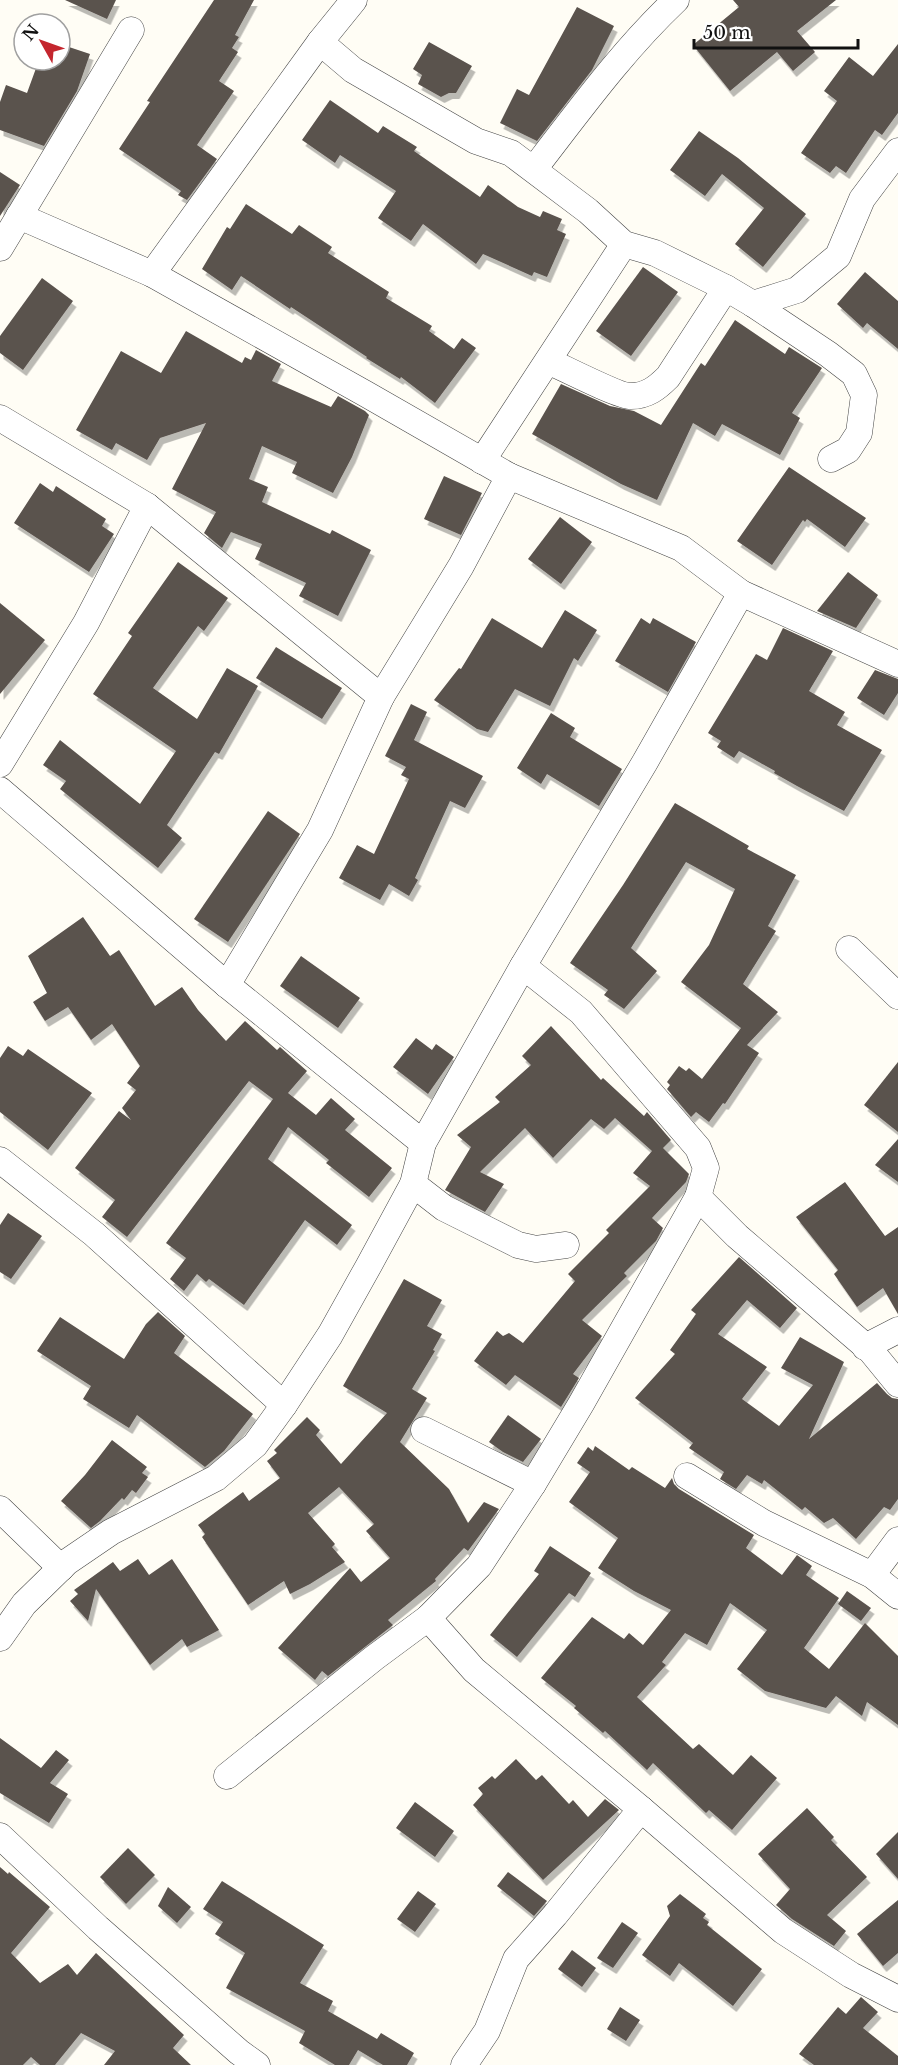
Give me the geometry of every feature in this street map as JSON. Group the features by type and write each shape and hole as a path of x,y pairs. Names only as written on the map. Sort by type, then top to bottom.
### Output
{"street":[{"path":"152,274 320,42 354,0"},
{"path":"534,169 632,45 676,0"},
{"path":"0,248 131,30"},
{"path":"320,42 354,70 476,141 511,153 588,211 624,244 655,253 726,288 828,354 854,374 864,395 859,433 848,450 831,459"},
{"path":"753,304 797,290 838,256 862,199 898,151"},
{"path":"19,216 152,274 509,476 681,548 741,592 898,664"},
{"path":"482,461 624,244"},
{"path":"548,361 628,397 645,394 658,387 668,377 726,288"},
{"path":"0,418 147,506 381,697"},
{"path":"227,985 320,830 381,697 461,566 509,476"},
{"path":"0,764 86,622 147,506"},
{"path":"0,1638 24,1604 61,1568 111,1532 216,1478 255,1445 284,1405 330,1335 413,1184 423,1143 523,966 645,762 741,592"},
{"path":"0,790 227,985 423,1143"},
{"path":"849,949 898,996"},
{"path":"227,1776 374,1658 428,1618 479,1566 533,1484 581,1404 698,1197 706,1168 698,1148 581,1012 523,966"},
{"path":"0,1160 93,1234 284,1405"},
{"path":"413,1184 444,1208 518,1245 536,1250 566,1245"},
{"path":"698,1197 737,1236 865,1347 898,1384"},
{"path":"865,1347 898,1330"},
{"path":"424,1430 533,1484"},
{"path":"687,1476 764,1523 873,1575 898,1596"},
{"path":"0,1509 61,1568"},
{"path":"873,1575 898,1540"},
{"path":"428,1618 474,1670 783,1931 851,1975 898,1999"},
{"path":"464,2065 487,2031 516,1959 641,1809"},
{"path":"0,1836 98,1928 239,2052 257,2065"}],"building":[{"path":"65,0 116,0 107,19"},
{"path":"214,0 254,0 235,35 239,37 232,48 238,52 219,81 234,91 197,145 217,159 187,200 178,195 181,191 119,149 150,102 147,101"},
{"path":"733,0 836,0 797,31 815,52 793,71 777,52 730,91 693,45 739,7"},
{"path":"577,7 614,26 592,70 537,141 500,123 517,89 529,95"},
{"path":"429,42 472,66 456,93 449,93 441,97 418,84 422,75 413,69"},
{"path":"898,44 898,113 882,135 875,130 846,173 836,166 830,173 801,153 837,101 824,91 849,57 873,76"},
{"path":"72,48 90,54 77,91 44,146 0,130 0,102 6,85 27,93 35,72 72,72"},
{"path":"330,100 378,133 383,126 417,147 414,151 480,197 488,185 518,207 540,217 543,211 562,219 557,230 566,234 547,277 534,272 532,276 483,254 476,264 423,224 411,241 378,218 396,191 340,155 335,163 302,140"},
{"path":"699,131 738,158 806,214 763,267 735,244 764,208 722,174 705,196 670,170"},
{"path":"0,172 20,185 0,216"},
{"path":"246,204 292,234 299,225 332,247 328,253 389,292 386,298 432,326 429,331 454,349 462,338 476,348 435,403 401,377 400,379 366,358 241,276 232,290 202,269 227,227 230,229"},
{"path":"643,267 678,292 631,356 596,331"},
{"path":"865,272 898,301 898,349 867,323 863,328 837,304"},
{"path":"42,278 73,301 23,370 0,353 0,336"},
{"path":"735,320 785,354 789,347 822,368 792,413 800,418 780,455 722,424 715,436 693,423 657,500 621,484 532,434 561,384 610,406 634,411 661,425 701,363 705,366"},
{"path":"186,331 242,363 245,357 251,360 256,350 281,364 272,381 331,407 338,396 369,415 352,457 333,493 292,473 297,462 262,446 249,479 268,487 262,502 330,534 332,530 371,550 338,616 299,596 306,583 255,559 262,544 231,532 222,548 204,533 216,512 172,489 206,423 160,438 147,460 116,443 112,450 76,430 121,351 161,373"},
{"path":"789,467 866,518 845,547 807,519 805,522 803,520 772,565 737,541"},
{"path":"444,476 482,493 461,535 424,519"},
{"path":"40,483 53,492 56,486 106,519 102,526 114,534 89,572 14,523"},
{"path":"560,517 592,542 561,584 528,559"},
{"path":"178,562 228,598 204,631 198,626 153,688 197,719 227,668 258,686 219,754 215,752 167,825 182,838 158,868 60,789 66,781 43,765 60,740 140,804 176,751 93,694 132,636 128,633"},
{"path":"848,572 878,595 856,628 817,611"},
{"path":"0,603 45,640 0,694"},
{"path":"565,610 597,630 578,661 574,658 550,706 515,689 488,732 477,729 434,700 459,668 461,669 492,618 542,648"},
{"path":"641,618 650,624 653,618 696,642 668,692 615,661"},
{"path":"783,628 833,651 809,691 845,712 837,725 882,750 844,811 739,751 734,758 717,747 721,741 708,733 756,654 767,660"},
{"path":"276,647 342,688 322,719 256,678"},
{"path":"875,670 898,679 898,693 884,715 857,698"},
{"path":"411,704 427,712 414,740 483,776 465,808 450,801 415,878 418,880 409,896 389,884 380,900 339,878 357,845 374,854 409,779 401,775 406,767 385,756"},
{"path":"551,713 575,728 570,737 622,769 599,806 547,774 541,784 517,768"},
{"path":"675,803 749,846 747,849 796,875 768,926 776,931 743,984 778,1012 747,1045 759,1053 725,1104 723,1103 709,1122 696,1112 691,1117 667,1089 670,1085 667,1082 679,1066 686,1071 689,1068 702,1079 741,1028 681,982 709,945 735,889 686,862 631,948 657,971 624,1009 604,995 608,990 570,963"},
{"path":"268,811 300,834 228,942 194,919"},
{"path":"83,917 110,956 119,950 155,1006 182,987 198,1010 226,1041 245,1021 277,1050 280,1047 307,1071 288,1093 316,1115 331,1098 355,1119 345,1130 392,1168 369,1197 326,1163 329,1160 288,1127 268,1159 352,1225 337,1245 305,1220 244,1305 209,1279 206,1282 197,1274 184,1291 170,1279 186,1258 166,1243 273,1099 249,1081 127,1237 102,1217 115,1200 75,1168 119,1111 131,1120 122,1108 136,1090 127,1083 140,1066 112,1024 91,1040 68,1007 45,1021 33,1002 47,993 28,956"},
{"path":"301,956 360,998 338,1028 280,986"},
{"path":"551,1026 601,1080 603,1078 644,1116 647,1112 671,1140 663,1148 689,1174 686,1182 652,1218 663,1228 656,1241 624,1273 627,1276 582,1320 602,1336 573,1374 579,1378 561,1407 515,1375 506,1385 474,1361 497,1331 503,1336 509,1333 523,1343 575,1281 568,1274 609,1233 606,1230 650,1186 633,1173 652,1151 615,1118 604,1129 591,1119 553,1158 525,1128 480,1172 504,1184 485,1212 445,1190 471,1147 457,1135 500,1102 495,1097 531,1065 522,1056"},
{"path":"416,1038 432,1050 436,1044 454,1057 428,1094 393,1067"},
{"path":"8,1046 23,1056 28,1049 92,1093 48,1150 0,1112 0,1058"},
{"path":"898,1062 898,1132 864,1105"},
{"path":"898,1139 898,1182 875,1165"},
{"path":"845,1182 885,1236 898,1227 898,1314 883,1288 857,1307 834,1274 838,1270 796,1217"},
{"path":"8,1213 42,1236 11,1279 0,1272 0,1225"},
{"path":"739,1257 797,1308 780,1328 747,1300 718,1334 767,1367 742,1399 779,1426 813,1385 781,1368 800,1337 844,1362 809,1439 877,1383 892,1398 898,1399 898,1499 890,1510 884,1507 856,1539 833,1518 824,1523 805,1507 802,1510 764,1480 762,1484 747,1475 736,1489 720,1479 724,1472 689,1448 693,1443 635,1398 675,1354 670,1350 696,1314 691,1310"},
{"path":"404,1279 442,1300 427,1326 442,1334 433,1350 435,1351 412,1389 427,1398 400,1442 449,1489 468,1523 484,1502 499,1509 468,1551 464,1548 435,1579 436,1581 388,1620 393,1625 328,1676 322,1671 315,1680 278,1648 350,1568 361,1582 390,1558 366,1531 374,1524 339,1487 308,1513 335,1544 332,1547 345,1562 290,1594 284,1581 248,1605 202,1537 205,1534 198,1525 243,1492 249,1501 280,1478 267,1461 277,1453 274,1450 307,1417 320,1430 316,1435 341,1464 387,1413 343,1386"},
{"path":"158,1312 185,1336 174,1353 253,1414 224,1451 205,1467 137,1415 129,1428 83,1399 91,1386 37,1351 60,1317 124,1359 146,1324"},
{"path":"508,1415 541,1439 523,1462 489,1442"},
{"path":"112,1440 147,1467 142,1473 148,1477 136,1493 132,1490 124,1500 122,1498 91,1528 61,1501"},
{"path":"595,1446 629,1470 632,1467 665,1488 672,1478 679,1489 754,1535 746,1548 782,1575 797,1555 812,1566 806,1575 839,1598 804,1648 829,1669 865,1623 898,1656 898,1725 867,1702 862,1716 836,1696 826,1708 765,1691 737,1669 767,1630 730,1603 707,1645 685,1633 662,1662 666,1665 637,1697 693,1749 699,1744 733,1775 751,1755 777,1778 732,1830 709,1810 706,1813 653,1763 647,1770 605,1731 603,1733 574,1708 576,1706 541,1678 592,1617 624,1639 629,1633 643,1645 671,1610 634,1591 598,1568 618,1538 569,1502 590,1472 577,1463 588,1447 593,1451"},
{"path":"550,1546 591,1573 575,1597 569,1593 517,1657 490,1635 539,1574 534,1571"},
{"path":"138,1559 149,1575 172,1559 219,1630 187,1647 182,1639 150,1665 96,1589 88,1621 70,1601 78,1594 74,1590 113,1562 120,1571"},
{"path":"847,1591 871,1608 861,1621 838,1604"},
{"path":"0,1738 41,1768 56,1750 69,1760 50,1783 68,1794 49,1823 0,1793"},
{"path":"516,1759 536,1780 542,1775 569,1804 573,1800 588,1817 605,1799 619,1810 543,1880 473,1805 483,1794 478,1788 492,1776 495,1779"},
{"path":"415,1802 454,1831 435,1857 396,1828"},
{"path":"807,1808 834,1837 831,1840 867,1877 827,1915 846,1931 834,1946 792,1919 776,1905 790,1889 758,1854"},
{"path":"898,1832 898,1879 876,1854"},
{"path":"128,1848 155,1875 126,1904 100,1877"},
{"path":"0,1867 50,1907 11,1953 40,1983 68,1964 77,1975 96,1953 184,2035 173,2048 191,2065 104,2065 115,2051 81,2033 55,2065 40,2065 31,2057 23,2065 0,2065"},
{"path":"508,1872 547,1901 534,1916 497,1886"},
{"path":"222,1881 324,1945 300,1983 333,2001 328,2011 377,2039 381,2033 414,2053 407,2065 383,2065 358,2050 349,2065 335,2065 299,2043 305,2031 226,1988 245,1953 215,1934 223,1922 203,1909"},
{"path":"168,1887 191,1907 177,1923 158,1906"},
{"path":"418,1891 436,1904 415,1932 397,1919"},
{"path":"680,1894 706,1914 703,1918 709,1922 707,1925 762,1969 733,2006 679,1963 670,1976 642,1955 670,1916 667,1906"},
{"path":"898,1900 898,1953 883,1966 857,1934"},
{"path":"622,1922 638,1933 613,1968 597,1958"},
{"path":"572,1950 596,1968 582,1987 558,1969"},
{"path":"861,1997 878,2012 863,2028 898,2056 898,2065 814,2065 799,2054 838,2007 846,2014"},
{"path":"620,2007 640,2020 626,2041 607,2029"}]}
